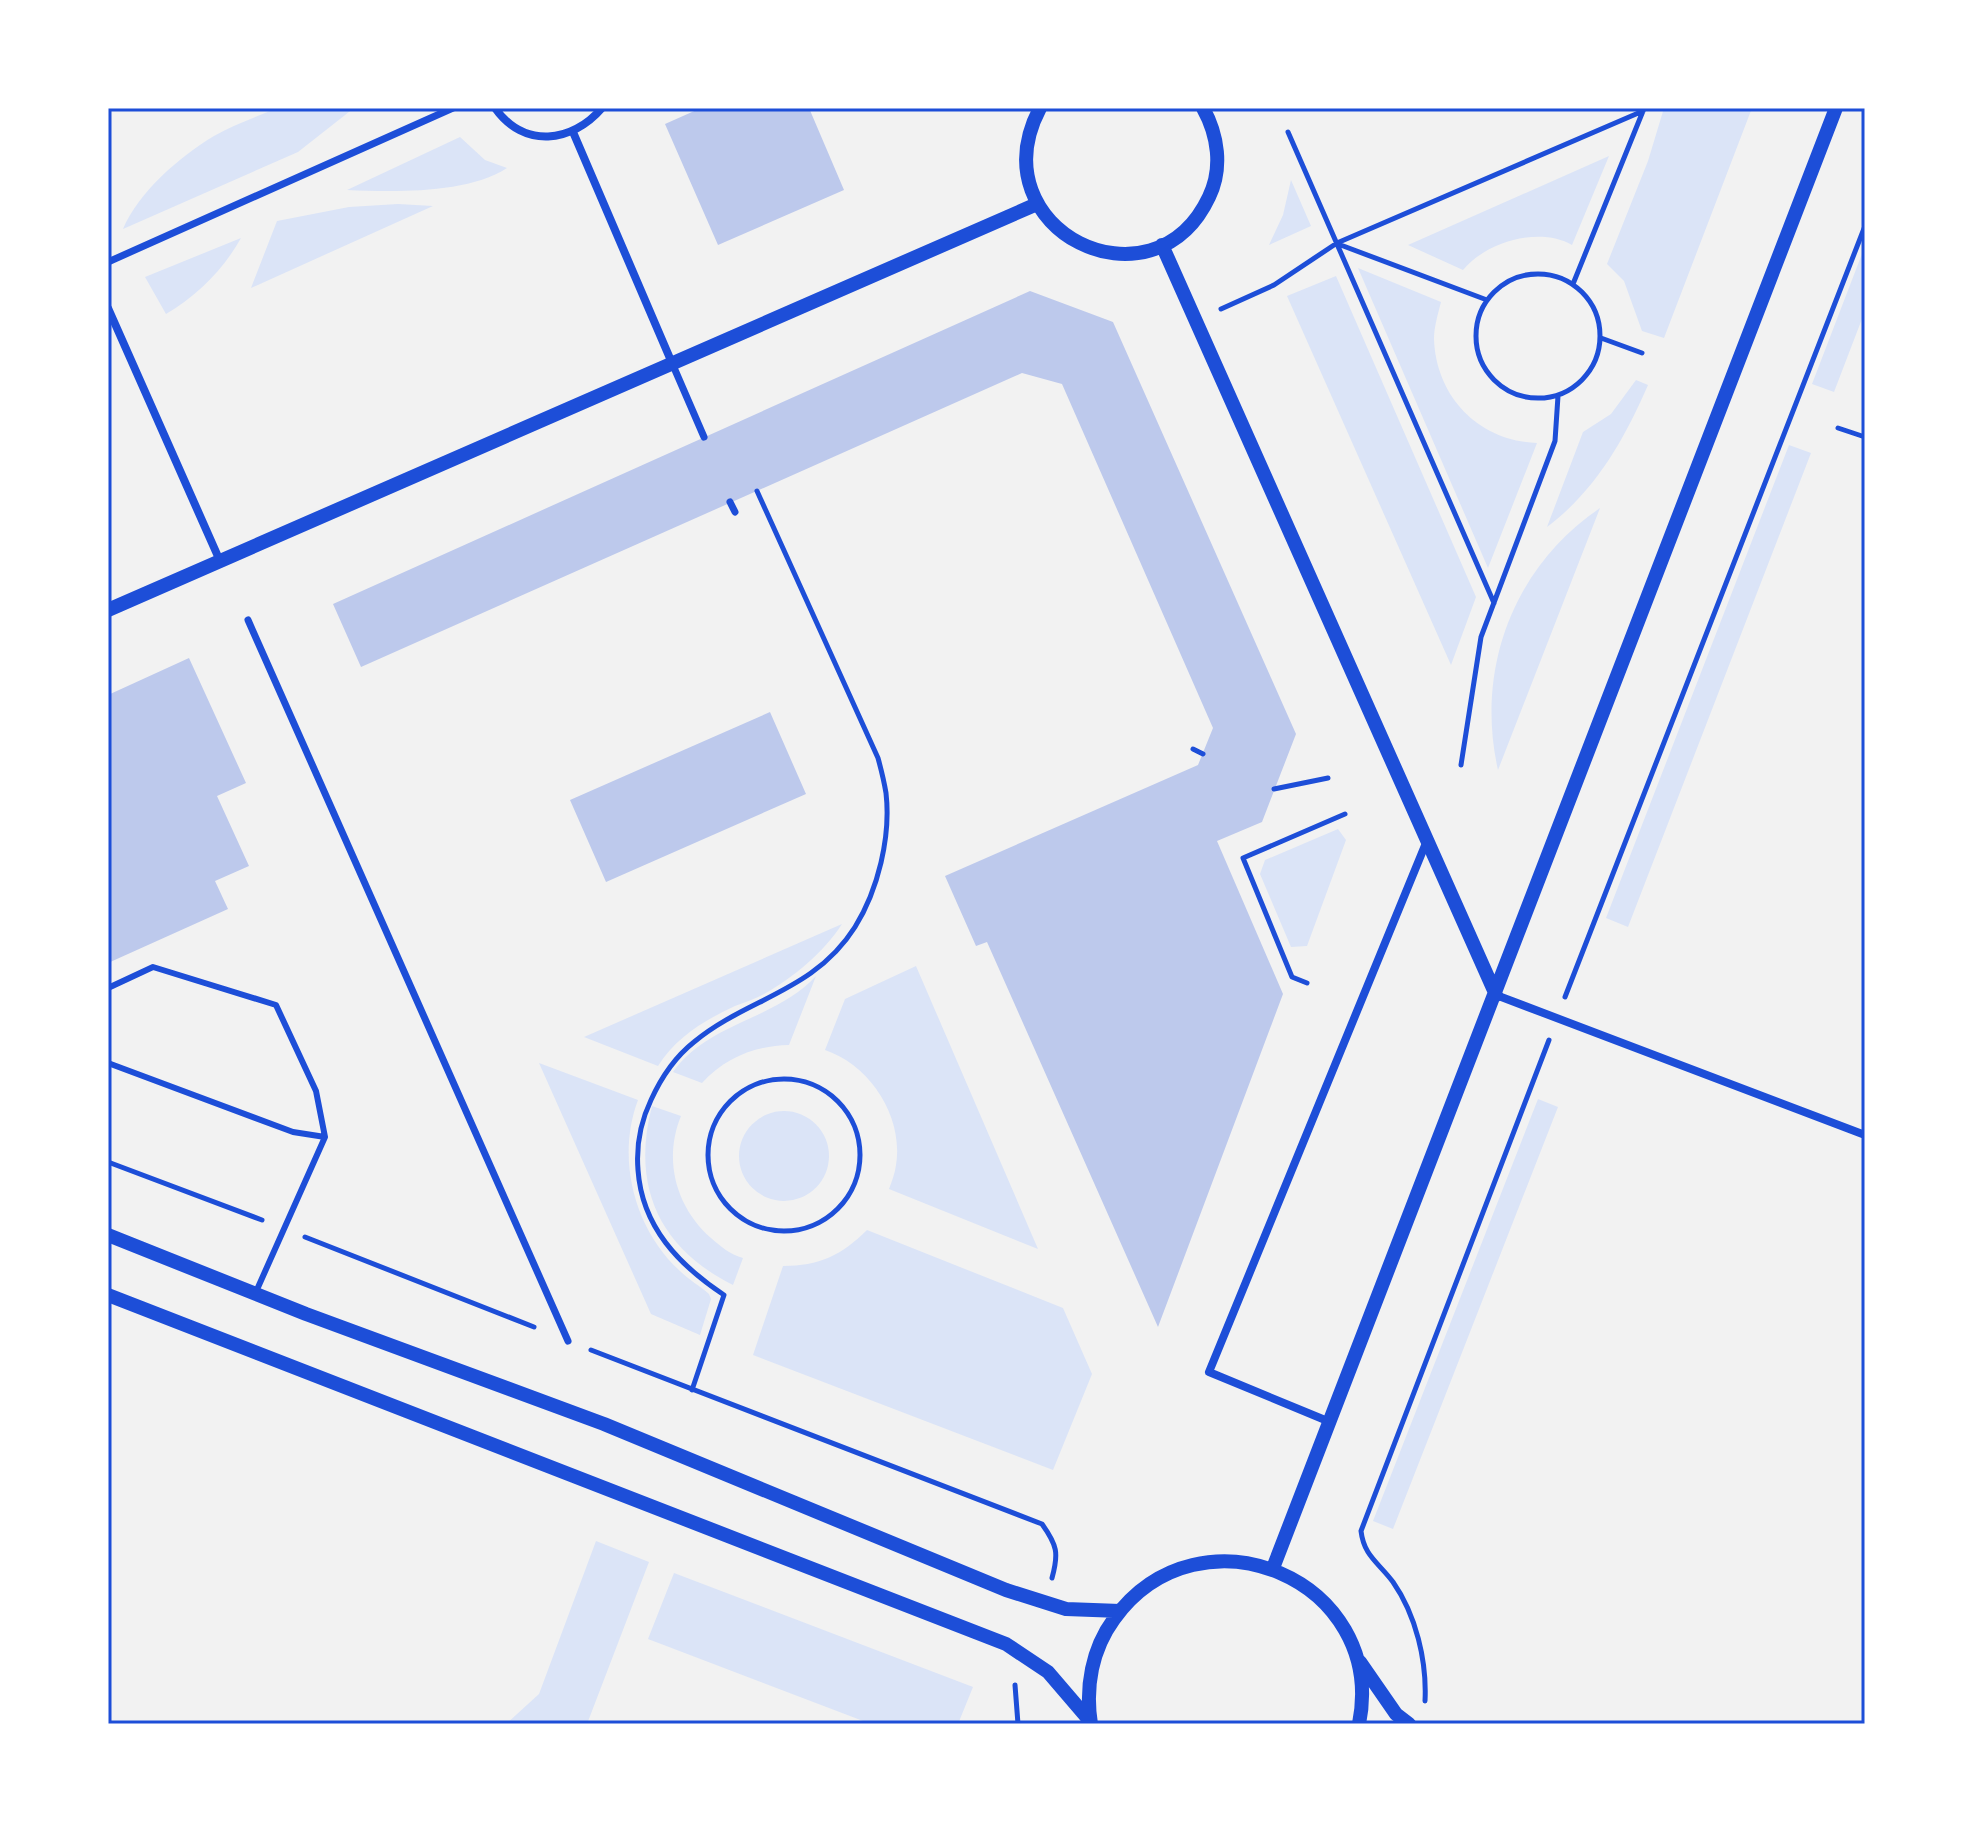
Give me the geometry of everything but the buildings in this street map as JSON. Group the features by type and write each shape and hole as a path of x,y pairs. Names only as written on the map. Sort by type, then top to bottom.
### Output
{"street":[{"path":"108,262 453,108"},
{"path":"495,108 511,125 529,134 549,138 573,132 589,123 602,108"},
{"path":"1040,108 1026,144 1029,185 1037,204 1065,236 1091,249 1119,254 1134,254 1162,245 1178,236 1203,209 1214,184 1217,157 1215,138 1203,108"},
{"path":"1273,1568 1836,108"},
{"path":"573,132 704,437"},
{"path":"108,610 1037,204"},
{"path":"1162,245 1496,995 1865,1135"},
{"path":"108,308 220,561"},
{"path":"730,502 735,512"},
{"path":"248,620 568,1341"},
{"path":"1330,1422 1209,1372 1427,842"},
{"path":"108,1235 255,1295 604,1424 1006,1590 1066,1609 1120,1611"},
{"path":"108,1295 1006,1644 1048,1672 1091,1722"},
{"path":"1091,1722 1091,1671 1100,1641 1120,1611 1147,1585 1190,1565 1238,1561 1273,1568 1313,1592 1329,1608 1349,1637 1358,1659 1396,1714 1409,1724"},
{"path":"1358,1659 1362,1687 1359,1724"}],"lane":[{"path":"108,988 153,967 276,1005 316,1091 325,1137 255,1295"},
{"path":"108,1063 293,1132 325,1137"}],"path":[{"path":"1216,311 1274,285 1337,243 1643,109"},
{"path":"1573,284 1643,109"},
{"path":"1288,132 1494,603"},
{"path":"1564,1000 1865,226"},
{"path":"1337,243 1487,300"},
{"path":"1545,275 1573,284 1588,299 1598,317 1601,338 1597,356 1588,373 1575,387 1558,396 1539,399 1519,396 1502,387 1488,373 1479,357 1475,337 1478,318 1487,300 1500,287 1517,277 1545,275"},
{"path":"1601,338 1642,353"},
{"path":"1461,765 1481,637 1555,441 1558,396"},
{"path":"1838,428 1865,437"},
{"path":"692,1390 724,1295 677,1259 653,1225 639,1184 637,1158 642,1119 668,1070 692,1043 787,989 828,960 854,928 864,909 884,850 886,794 878,758 757,491"},
{"path":"1193,749 1203,754"},
{"path":"1274,789 1328,778"},
{"path":"1307,983 1292,977 1243,858 1345,814"},
{"path":"1424,1706 1425,1677 1420,1644 1408,1610 1395,1585 1363,1548 1361,1531 1550,1038"},
{"path":"774,1080 797,1080 821,1088 840,1103 853,1123 860,1146 859,1170 851,1192 836,1211 817,1224 795,1231 772,1231 748,1222 729,1208 715,1188 708,1164 710,1140 719,1117 733,1098 752,1086 774,1080"},
{"path":"108,1162 1042,1524 1053,1539 1058,1557 1051,1583"},
{"path":"1016,1676 1014,1703 1018,1724"}],"shaded area":[{"path":"277,108 354,108 298,152 123,229 139,202 161,176 187,154 221,132"},
{"path":"1664,108 1752,108 1664,338 1642,331 1624,281 1607,264 1648,161"},
{"path":"460,137 485,160 507,168 472,183 430,190 347,190"},
{"path":"1609,156 1572,245 1545,237 1514,240 1485,252 1463,270 1408,245"},
{"path":"1291,180 1311,226 1269,245 1283,215"},
{"path":"398,204 433,206 251,288 277,221 349,207"},
{"path":"241,238 209,281 166,314 145,277"},
{"path":"1865,246 1865,311 1834,392 1812,384"},
{"path":"1358,268 1441,302 1434,339 1437,360 1452,397 1479,425 1516,440 1537,443 1488,568"},
{"path":"1336,276 1476,597 1451,665 1287,296"},
{"path":"1636,380 1648,385 1607,463 1580,497 1547,527 1583,432 1611,414"},
{"path":"1789,445 1811,453 1628,927 1606,918"},
{"path":"1600,508 1498,770 1492,732 1492,695 1497,658 1508,623 1524,590 1545,559 1570,532"},
{"path":"1338,829 1346,840 1307,946 1291,947 1260,874 1265,860"},
{"path":"842,924 797,972 764,994 702,1023 673,1046 658,1066 584,1037"},
{"path":"916,966 1038,1249 889,1189 896,1168 897,1147 889,1111 869,1080 841,1057 825,1050 845,999"},
{"path":"816,976 789,1045 742,1055 721,1066 702,1083 673,1072 705,1042 781,1003"},
{"path":"539,1063 638,1100 629,1145 629,1169 634,1192 651,1235 664,1254 709,1294 711,1299 700,1335 651,1314"},
{"path":"1538,1099 1558,1107 1393,1529 1373,1521"},
{"path":"652,1106 681,1116 673,1149 676,1182 681,1197 699,1226 722,1247 743,1258 733,1285 686,1253 657,1212 645,1163 646,1135"},
{"path":"784,1111 801,1114 816,1124 826,1139 829,1156 826,1173 816,1188 801,1198 784,1201 767,1198 752,1188 742,1173 739,1156 742,1139 752,1124 767,1114"},
{"path":"867,1230 1063,1308 1092,1374 1053,1470 753,1355 783,1266 808,1264 829,1257"},
{"path":"596,1541 649,1562 587,1724 506,1724 539,1694"},
{"path":"674,1573 973,1687 958,1724 871,1724 648,1639"}]}
